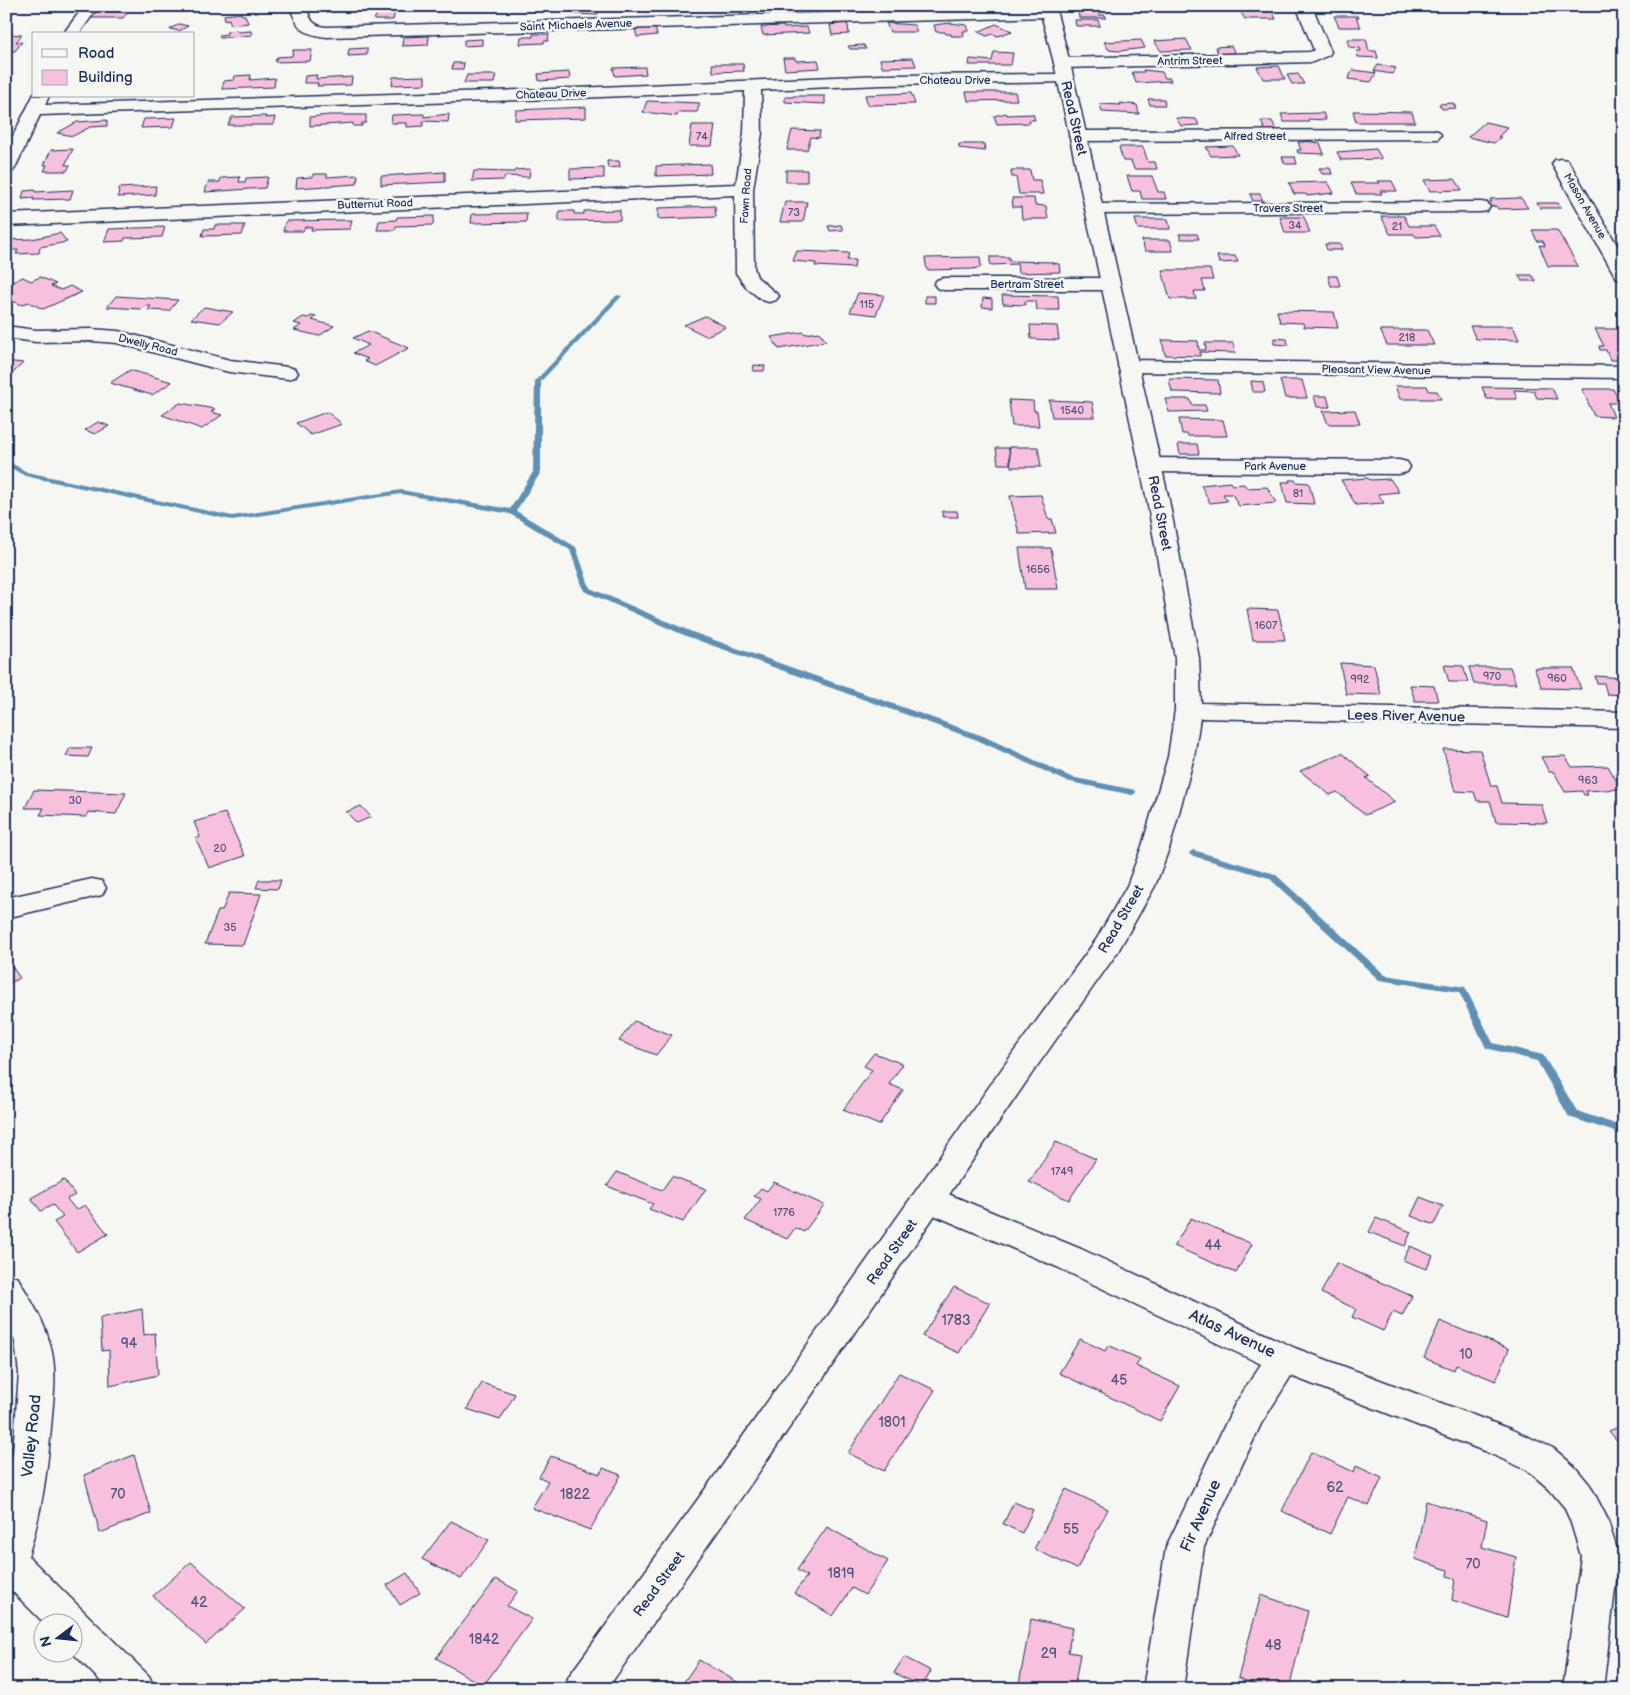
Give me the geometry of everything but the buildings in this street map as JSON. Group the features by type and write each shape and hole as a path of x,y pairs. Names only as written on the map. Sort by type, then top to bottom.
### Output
{"street":[{"path":"72,32 92,6"},
{"name":"Saint Michaels Avenue","path":"298,6 304,25 313,30 439,30 1047,9"},
{"name":"Antrim Street","path":"1064,71 1317,56 1323,52 1304,6"},
{"path":"626,7 626,24"},
{"name":"Read Street","path":"583,1689 741,1469 928,1199 1107,946 1141,886 1156,846 1181,757 1188,710 1187,658 1150,465 1064,71 1047,9"},
{"name":"Chateau Drive","path":"39,103 753,86 1064,71"},
{"name":"Fawn Road","path":"753,86 753,133 744,189 744,268 746,276 752,283 769,296"},
{"path":"6,168 39,103"},
{"name":"Alfred Street","path":"1078,136 1432,135"},
{"name":"Mason Avenue","path":"1561,164 1624,274"},
{"name":"Butternut Road","path":"6,220 744,189"},
{"name":"Travers Street","path":"1094,209 1482,207"},
{"name":"Bertram Street","path":"944,284 1110,284"},
{"name":"Dwelly Road","path":"6,332 36,336 90,335 118,337 229,366 288,373"},
{"name":"Pleasant View Avenue","path":"1128,366 1624,372"},
{"name":"Park Avenue","path":"1150,465 1399,467"},
{"name":"Lees River Avenue","path":"1188,710 1238,713 1624,720"},
{"path":"6,908 92,888"},
{"name":"Atlas Avenue","path":"928,1199 1069,1258 1283,1358 1497,1440 1540,1459 1562,1478 1577,1496 1588,1518 1600,1556 1584,1689"},
{"name":"Valley Road","path":"6,1288 30,1333 37,1379 32,1452 18,1534 7,1562 59,1612"},
{"name":"Fir Avenue","path":"1163,1689 1184,1547 1248,1415 1283,1358"},
{"path":"82,1636 135,1689"}],"waterway":[{"path":"512,512 537,472 538,381 619,296"},
{"path":"6,462 25,474 232,518 401,492 512,512"},
{"path":"512,512 573,549 587,589 689,634 980,738 1069,779 1132,792"},
{"path":"1193,853 1272,876 1382,978 1462,989 1489,1046 1540,1058 1573,1114 1624,1131"}]}
